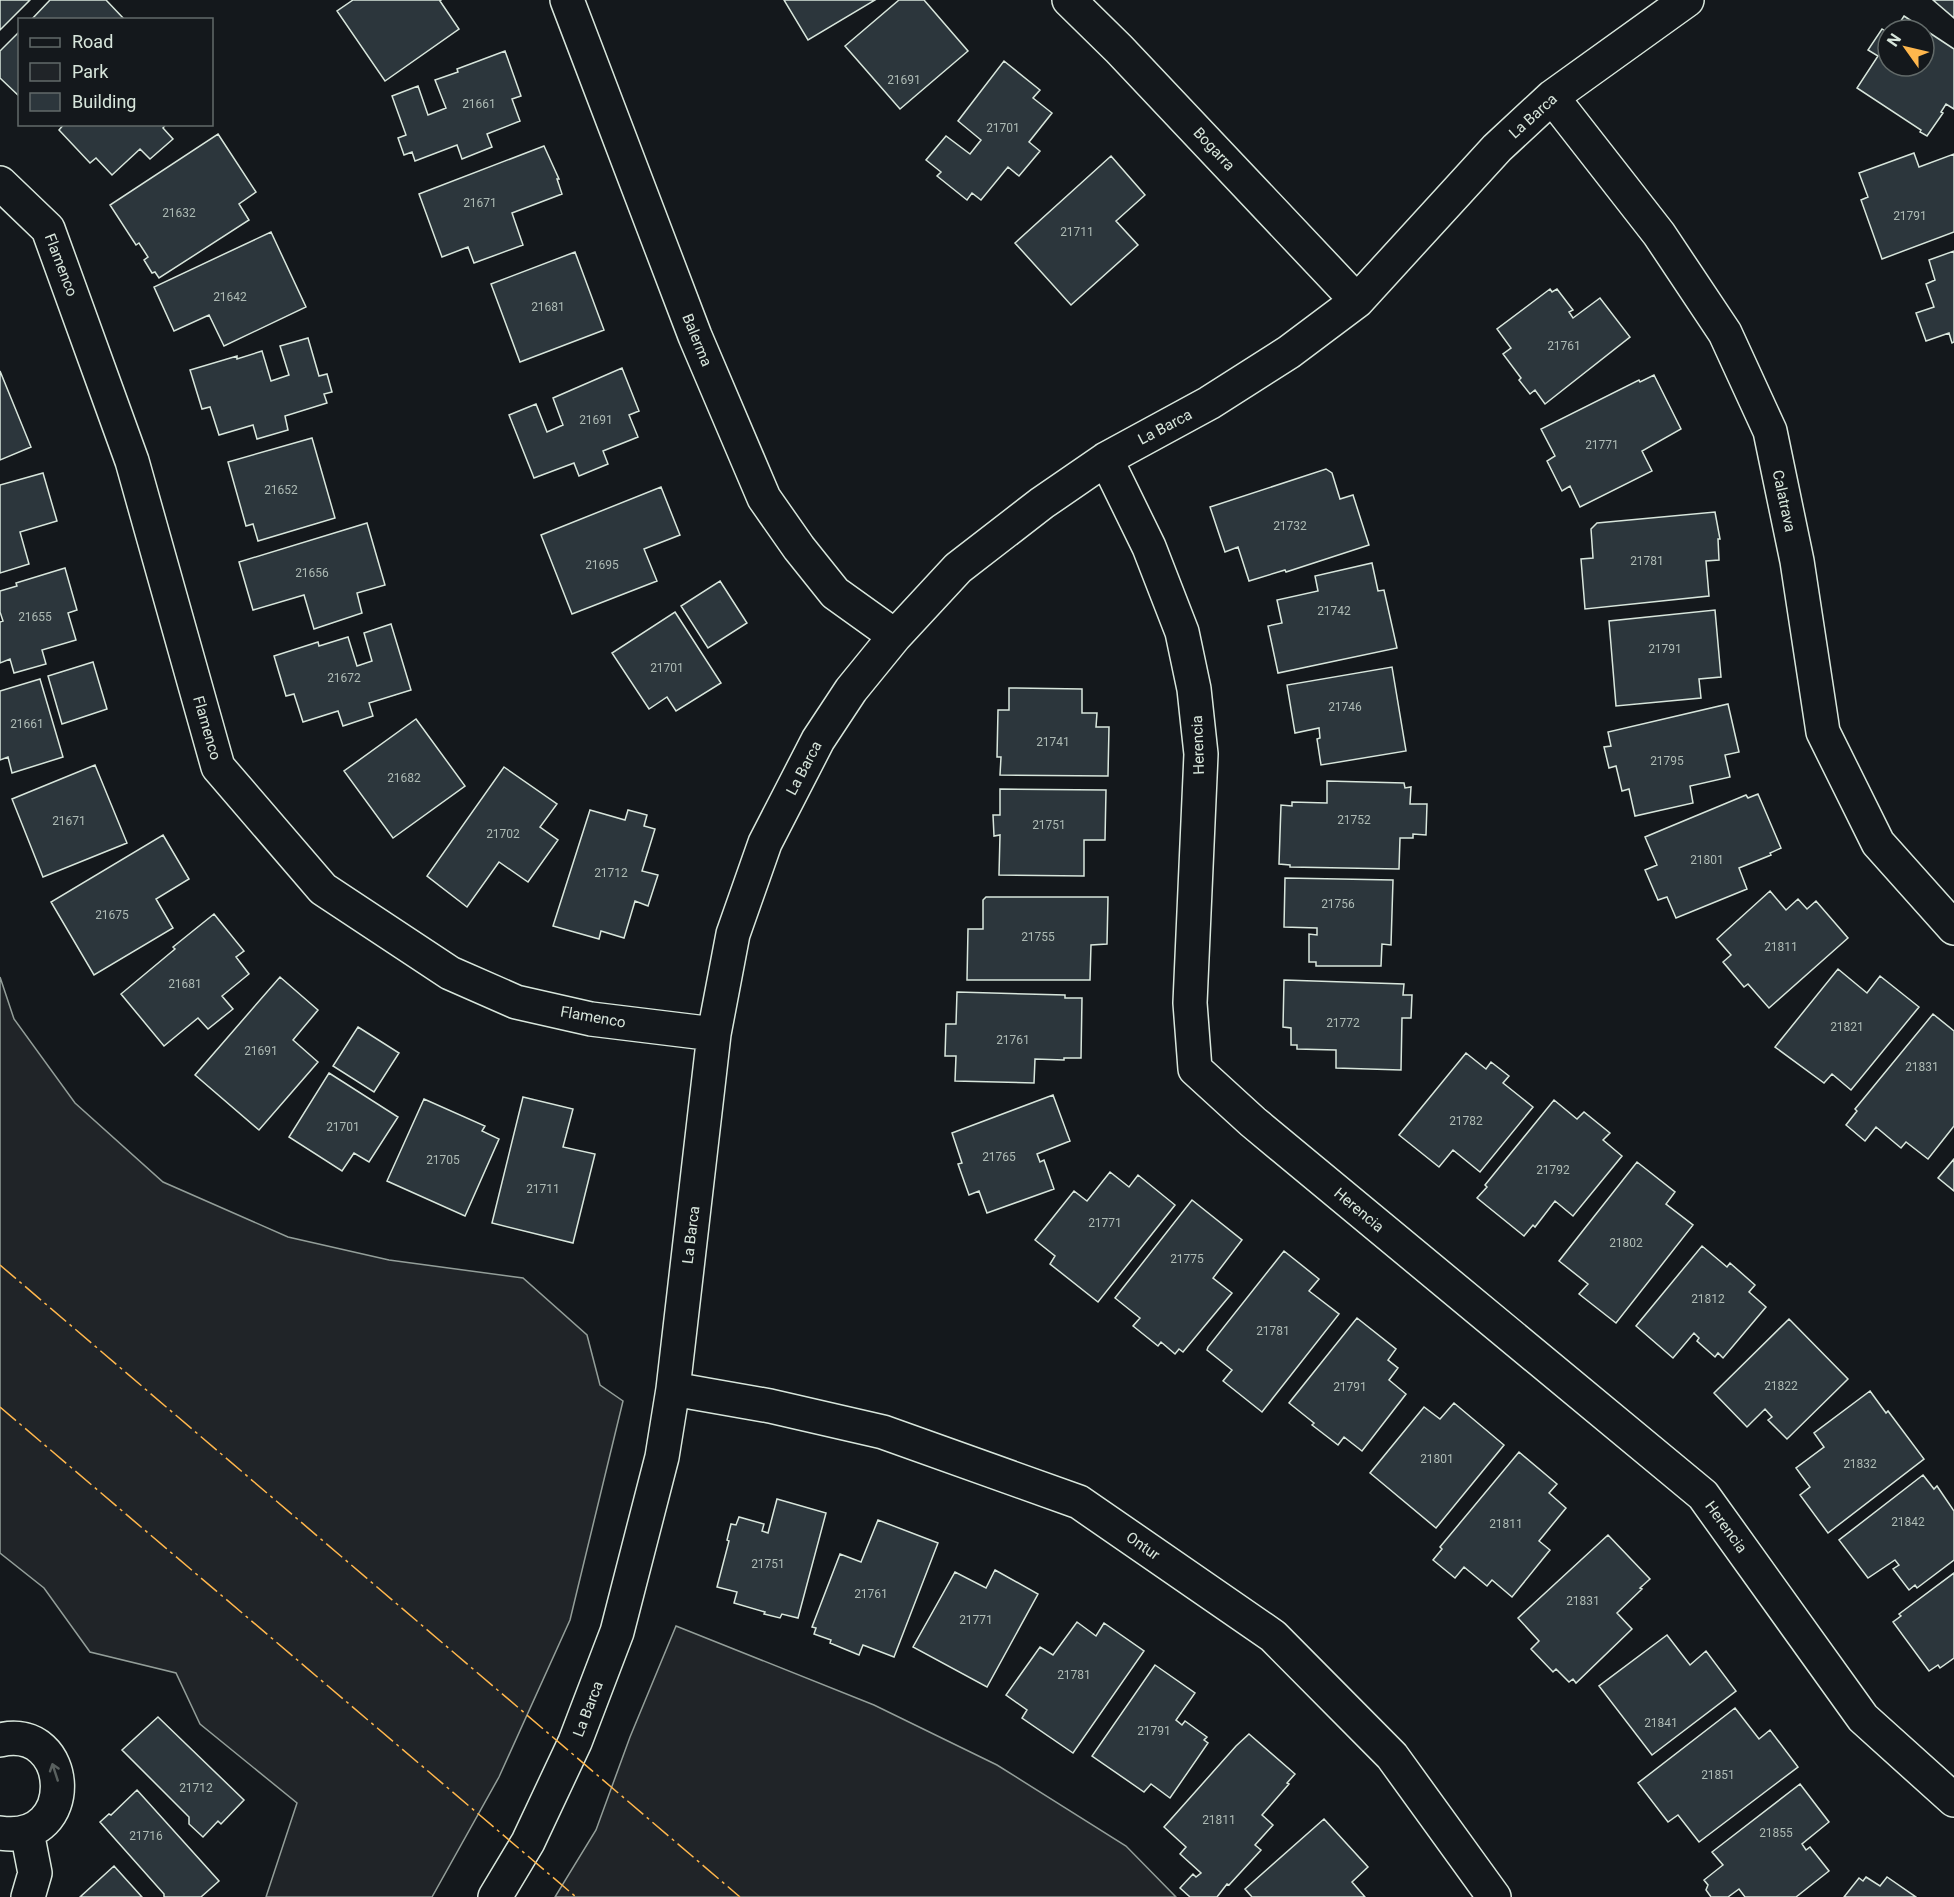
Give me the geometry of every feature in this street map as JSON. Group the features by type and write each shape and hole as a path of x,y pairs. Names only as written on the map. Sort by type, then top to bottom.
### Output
{"street":[{"name":"Balerma","path":"567,0 694,336 764,498 799,548 835,593 895,636"},
{"name":"Bogarra","path":"1069,0 1119,49 1357,301"},
{"name":"La Barca","path":"495,1897 528,1842 575,1742 617,1632 662,1457 673,1389 714,1034 733,933 765,843 818,740 851,690 895,636 958,568 1042,503 1106,459 1209,403 1289,352 1357,301 1497,148 1552,97 1687,0"},
{"name":"Calatrava","path":"1552,97 1659,234 1725,333 1770,431 1797,561 1823,732 1878,843 1954,928"},
{"name":"Flamenco","path":"0,183 48,229 132,461 218,767 323,889 450,973 516,1002 591,1019 714,1034"},
{"name":"Herencia","path":"1106,459 1149,547 1182,632 1194,689 1201,754 1190,1003 1195,1069 1253,1122 1703,1496 1863,1718 1954,1800"},
{"name":"Ontur","path":"673,1389 770,1406 883,1432 1079,1502 1273,1636 1392,1756 1494,1897"},
{"path":"0,1740 24,1739 38,1746 49,1756 56,1770 59,1785 57,1799 51,1813 40,1824 13,1833 35,1873 28,1897"}],"green space":[{"path":"0,977 14,1019 75,1103 163,1182 288,1237 389,1260 523,1278 587,1335 600,1385 623,1401 570,1620 499,1777 432,1897 266,1897 297,1803 200,1724 176,1673 90,1652 44,1588 0,1553"},
{"path":"676,1626 874,1705 997,1765 1126,1846 1176,1897 555,1897 596,1830 630,1737"}],"building":[{"path":"0,0 30,0 0,30"},
{"path":"50,0 106,0 123,18 33,18"},
{"path":"353,0 441,0 459,29 385,81 337,11"},
{"path":"784,0 875,0 808,40"},
{"path":"899,0 924,0 968,51 900,109 845,46"},
{"path":"1933,0 1954,0 1954,18"},
{"path":"18,33 18,95 0,78 0,51"},
{"path":"1936,37 1954,49 1954,109 1946,104 1941,112 1943,113 1927,136 1857,88 1876,59 1876,78 1936,78"},
{"path":"1876,38 1876,55 1868,50"},
{"path":"505,51 521,96 512,99 520,121 487,134 492,147 462,159 457,145 415,161 412,152 404,155 398,138 406,135 392,96 418,86 428,115 446,108 435,80"},
{"path":"1004,61 1040,90 1033,98 1052,113 1029,142 1040,151 1019,176 1008,167 981,200 972,193 967,200 937,176 941,172 926,160 946,136 970,154 981,140 958,121"},
{"path":"62,126 164,126 163,128 173,139 150,159 140,149 112,175 96,158 90,163 59,130"},
{"path":"218,134 256,192 239,204 249,220 159,278 155,272 152,273 144,260 148,257 139,243 136,245 110,205"},
{"path":"544,146 559,179 557,179 562,194 512,213 523,245 474,263 468,247 442,257 419,194"},
{"path":"1914,153 1919,167 1954,154 1954,232 1882,259 1861,200 1868,197 1859,173"},
{"path":"1111,156 1145,195 1116,221 1138,245 1071,305 1015,243"},
{"path":"271,232 306,307 224,346 209,315 174,331 154,287"},
{"path":"1954,251 1954,342 1952,343 1949,333 1926,341 1916,313 1934,307 1926,284 1935,280 1929,260"},
{"path":"575,252 604,330 520,362 491,284"},
{"path":"1550,289 1552,292 1557,289 1573,310 1569,312 1573,318 1600,298 1630,337 1545,404 1535,390 1530,394 1519,380 1521,378 1503,354 1511,348 1497,329"},
{"path":"308,338 319,376 327,374 332,392 324,394 327,403 285,416 288,430 257,439 253,425 219,435 210,407 202,409 190,370 262,351 271,381 289,375 280,346"},
{"path":"622,368 639,411 629,415 638,437 603,451 608,464 579,476 574,463 534,478 509,415 536,404 547,432 563,425 553,398"},
{"path":"0,371 31,447 0,460"},
{"path":"1654,375 1681,429 1642,451 1652,471 1580,507 1570,486 1562,491 1547,461 1555,456 1541,429 1639,380 1640,382"},
{"path":"312,438 335,518 258,541 253,524 246,526 228,462"},
{"path":"1326,469 1332,473 1340,499 1353,495 1369,545 1286,572 1285,570 1249,581 1238,547 1225,552 1210,507"},
{"path":"43,473 57,521 20,532 29,564 0,573 0,485"},
{"path":"661,487 680,535 644,549 657,581 572,614 541,535"},
{"path":"1715,512 1720,539 1718,539 1719,560 1706,561 1709,596 1585,609 1581,559 1593,558 1591,529 1597,523"},
{"path":"367,523 385,585 357,593 362,613 314,629 304,595 253,610 239,562"},
{"path":"1372,563 1378,591 1384,590 1397,648 1278,673 1268,626 1282,623 1277,600 1318,591 1315,576"},
{"path":"65,568 77,610 68,613 76,640 42,650 46,664 14,673 10,659 0,663 0,622 3,621 0,612 0,591 17,586 16,583"},
{"path":"720,581 747,623 708,648 681,606"},
{"path":"1715,610 1721,677 1699,679 1701,698 1616,706 1609,621"},
{"path":"675,612 721,683 676,711 667,697 649,709 612,653"},
{"path":"391,624 411,690 369,703 373,716 343,726 338,711 303,722 294,694 286,696 274,656 318,642 319,646 348,637 357,666 372,661 364,633"},
{"path":"93,662 107,709 62,724 48,676"},
{"path":"1392,667 1406,751 1321,765 1317,739 1320,738 1319,728 1295,733 1287,685"},
{"path":"40,679 63,757 12,773 8,757 0,760 0,691"},
{"path":"1009,688 1082,689 1082,713 1097,713 1096,727 1109,727 1108,776 1000,775 1001,757 997,757 998,710 1009,710"},
{"path":"1728,704 1739,752 1725,755 1730,777 1690,786 1693,803 1635,816 1629,789 1622,791 1616,766 1609,768 1604,747 1611,746 1608,732"},
{"path":"416,719 465,786 393,838 344,771"},
{"path":"95,765 127,843 43,877 12,799"},
{"path":"504,767 557,804 540,827 558,840 528,882 499,862 467,907 427,876"},
{"path":"1327,781 1404,783 1405,788 1411,787 1410,804 1427,804 1426,835 1413,834 1413,838 1400,838 1399,869 1290,867 1290,865 1279,864 1281,805 1292,806 1292,802 1327,803"},
{"path":"1000,789 1106,790 1105,840 1084,840 1084,876 999,875 1000,835 994,836 993,815 1000,815"},
{"path":"1758,794 1781,848 1770,853 1771,855 1739,868 1747,889 1676,918 1667,897 1658,900 1645,870 1657,865 1645,837 1746,795 1748,798"},
{"path":"590,810 625,820 628,810 647,815 644,826 655,829 642,871 658,875 648,906 635,901 624,938 601,931 599,939 553,926"},
{"path":"163,835 189,879 156,899 173,928 94,975 51,902"},
{"path":"1285,878 1393,880 1391,945 1382,944 1381,966 1316,966 1316,962 1309,962 1309,934 1317,935 1317,928 1284,927"},
{"path":"1770,891 1786,910 1798,899 1807,909 1816,901 1848,938 1769,1008 1748,984 1744,987 1723,962 1731,955 1717,939"},
{"path":"986,897 1108,897 1107,944 1091,945 1090,980 967,980 968,929 983,929 983,900"},
{"path":"214,914 244,951 236,957 249,974 222,996 233,1009 208,1029 198,1018 164,1046 121,994"},
{"path":"1838,969 1867,993 1880,976 1919,1007 1851,1090 1832,1074 1824,1083 1775,1047"},
{"path":"280,977 318,1010 293,1040 318,1062 259,1130 195,1075"},
{"path":"1284,980 1404,984 1403,995 1412,995 1411,1018 1402,1018 1401,1070 1336,1068 1336,1050 1297,1049 1297,1045 1291,1045 1291,1028 1283,1027"},
{"path":"957,992 1065,995 1065,998 1082,998 1081,1058 1035,1059 1034,1083 955,1081 956,1056 945,1056 946,1024 956,1024"},
{"path":"1933,1014 1954,1031 1954,1126 1928,1159 1906,1142 1901,1148 1876,1127 1865,1141 1846,1125 1857,1111 1855,1109"},
{"path":"358,1027 399,1053 374,1092 333,1066"},
{"path":"1466,1053 1486,1069 1491,1062 1509,1076 1503,1083 1533,1107 1480,1172 1453,1150 1439,1167 1399,1135"},
{"path":"329,1073 398,1117 369,1162 354,1153 342,1171 289,1137"},
{"path":"1053,1095 1070,1141 1037,1154 1040,1162 1044,1160 1054,1189 987,1213 979,1191 969,1195 958,1164 962,1163 952,1133"},
{"path":"523,1097 573,1109 563,1147 595,1154 573,1243 492,1223"},
{"path":"424,1099 485,1126 482,1131 499,1139 465,1216 387,1181"},
{"path":"1554,1100 1577,1119 1584,1112 1610,1133 1603,1140 1622,1156 1573,1216 1555,1201 1535,1227 1533,1225 1524,1236 1477,1198"},
{"path":"1954,1159 1954,1191 1938,1178"},
{"path":"1637,1162 1675,1192 1666,1204 1693,1225 1616,1323 1579,1294 1588,1284 1559,1261"},
{"path":"1110,1172 1129,1187 1138,1175 1175,1205 1098,1302 1050,1264 1055,1256 1035,1240 1074,1191 1087,1201"},
{"path":"1192,1200 1242,1240 1213,1278 1232,1293 1183,1352 1179,1349 1175,1354 1161,1342 1158,1346 1133,1326 1140,1318 1115,1298"},
{"path":"1702,1246 1727,1267 1730,1263 1755,1285 1749,1292 1766,1307 1723,1358 1718,1353 1715,1357 1697,1341 1699,1338 1694,1333 1673,1358 1636,1326"},
{"path":"1284,1251 1319,1279 1309,1291 1339,1314 1262,1412 1223,1381 1232,1370 1207,1350"},
{"path":"1357,1318 1396,1349 1388,1360 1398,1368 1389,1380 1406,1394 1362,1451 1344,1437 1338,1445 1289,1403"},
{"path":"1789,1319 1848,1379 1787,1439 1768,1420 1772,1417 1765,1409 1747,1427 1714,1393"},
{"path":"1870,1391 1924,1459 1828,1533 1800,1495 1810,1487 1796,1468 1824,1447 1814,1433"},
{"path":"1454,1403 1504,1445 1436,1528 1370,1473 1424,1407 1440,1419"},
{"path":"1519,1452 1557,1484 1549,1493 1566,1508 1539,1541 1550,1550 1512,1597 1492,1580 1487,1586 1464,1567 1455,1578 1433,1560 1442,1549 1440,1547"},
{"path":"1923,1475 1934,1489 1937,1486 1954,1511 1954,1560 1917,1588 1915,1585 1909,1590 1893,1569 1899,1565 1895,1560 1868,1578 1839,1540"},
{"path":"777,1499 826,1513 798,1618 782,1614 780,1618 734,1603 737,1592 717,1587 731,1524 736,1525 739,1517 764,1524 762,1531 768,1533"},
{"path":"878,1520 938,1543 894,1657 863,1645 859,1655 814,1634 816,1628 812,1627 840,1554 861,1562"},
{"path":"1608,1535 1650,1579 1617,1613 1632,1629 1576,1683 1573,1679 1569,1682 1556,1669 1553,1672 1531,1649 1539,1641 1518,1618"},
{"path":"995,1570 1038,1594 987,1687 913,1647 955,1572 986,1588"},
{"path":"1954,1573 1954,1658 1940,1668 1938,1665 1929,1671 1893,1622 1901,1616 1899,1614"},
{"path":"1077,1622 1096,1636 1104,1623 1144,1651 1073,1753 1022,1718 1027,1710 1006,1695 1040,1647 1053,1655"},
{"path":"1667,1635 1690,1665 1706,1651 1736,1691 1652,1755 1599,1686"},
{"path":"1155,1665 1195,1693 1176,1720 1182,1725 1185,1721 1207,1737 1204,1740 1208,1743 1170,1798 1151,1784 1144,1792 1092,1756"},
{"path":"1735,1708 1759,1739 1770,1730 1798,1767 1699,1842 1678,1815 1668,1822 1638,1783"},
{"path":"158,1717 244,1800 221,1824 218,1821 203,1837 189,1824 189,1817 122,1750"},
{"path":"1249,1734 1295,1774 1262,1815 1273,1825 1255,1845 1261,1850 1217,1897 1190,1897 1180,1888 1193,1874 1196,1877 1201,1873 1180,1854 1186,1847 1164,1827"},
{"path":"1800,1784 1829,1822 1802,1844 1806,1850 1810,1847 1829,1871 1796,1897 1745,1897 1739,1889 1728,1897 1711,1897 1706,1890 1708,1885 1704,1880 1723,1865 1712,1852"},
{"path":"137,1790 219,1881 201,1897 164,1897 164,1894 100,1822 109,1814 111,1815"},
{"path":"1324,1819 1368,1867 1352,1882 1365,1897 1252,1897 1245,1889"},
{"path":"114,1866 142,1897 80,1897"},
{"path":"1866,1877 1880,1886 1887,1877 1916,1897 1844,1897 1859,1878 1863,1881"}],"power":[{"path":"0,1265 740,1897"},
{"path":"0,1407 576,1897"}]}
